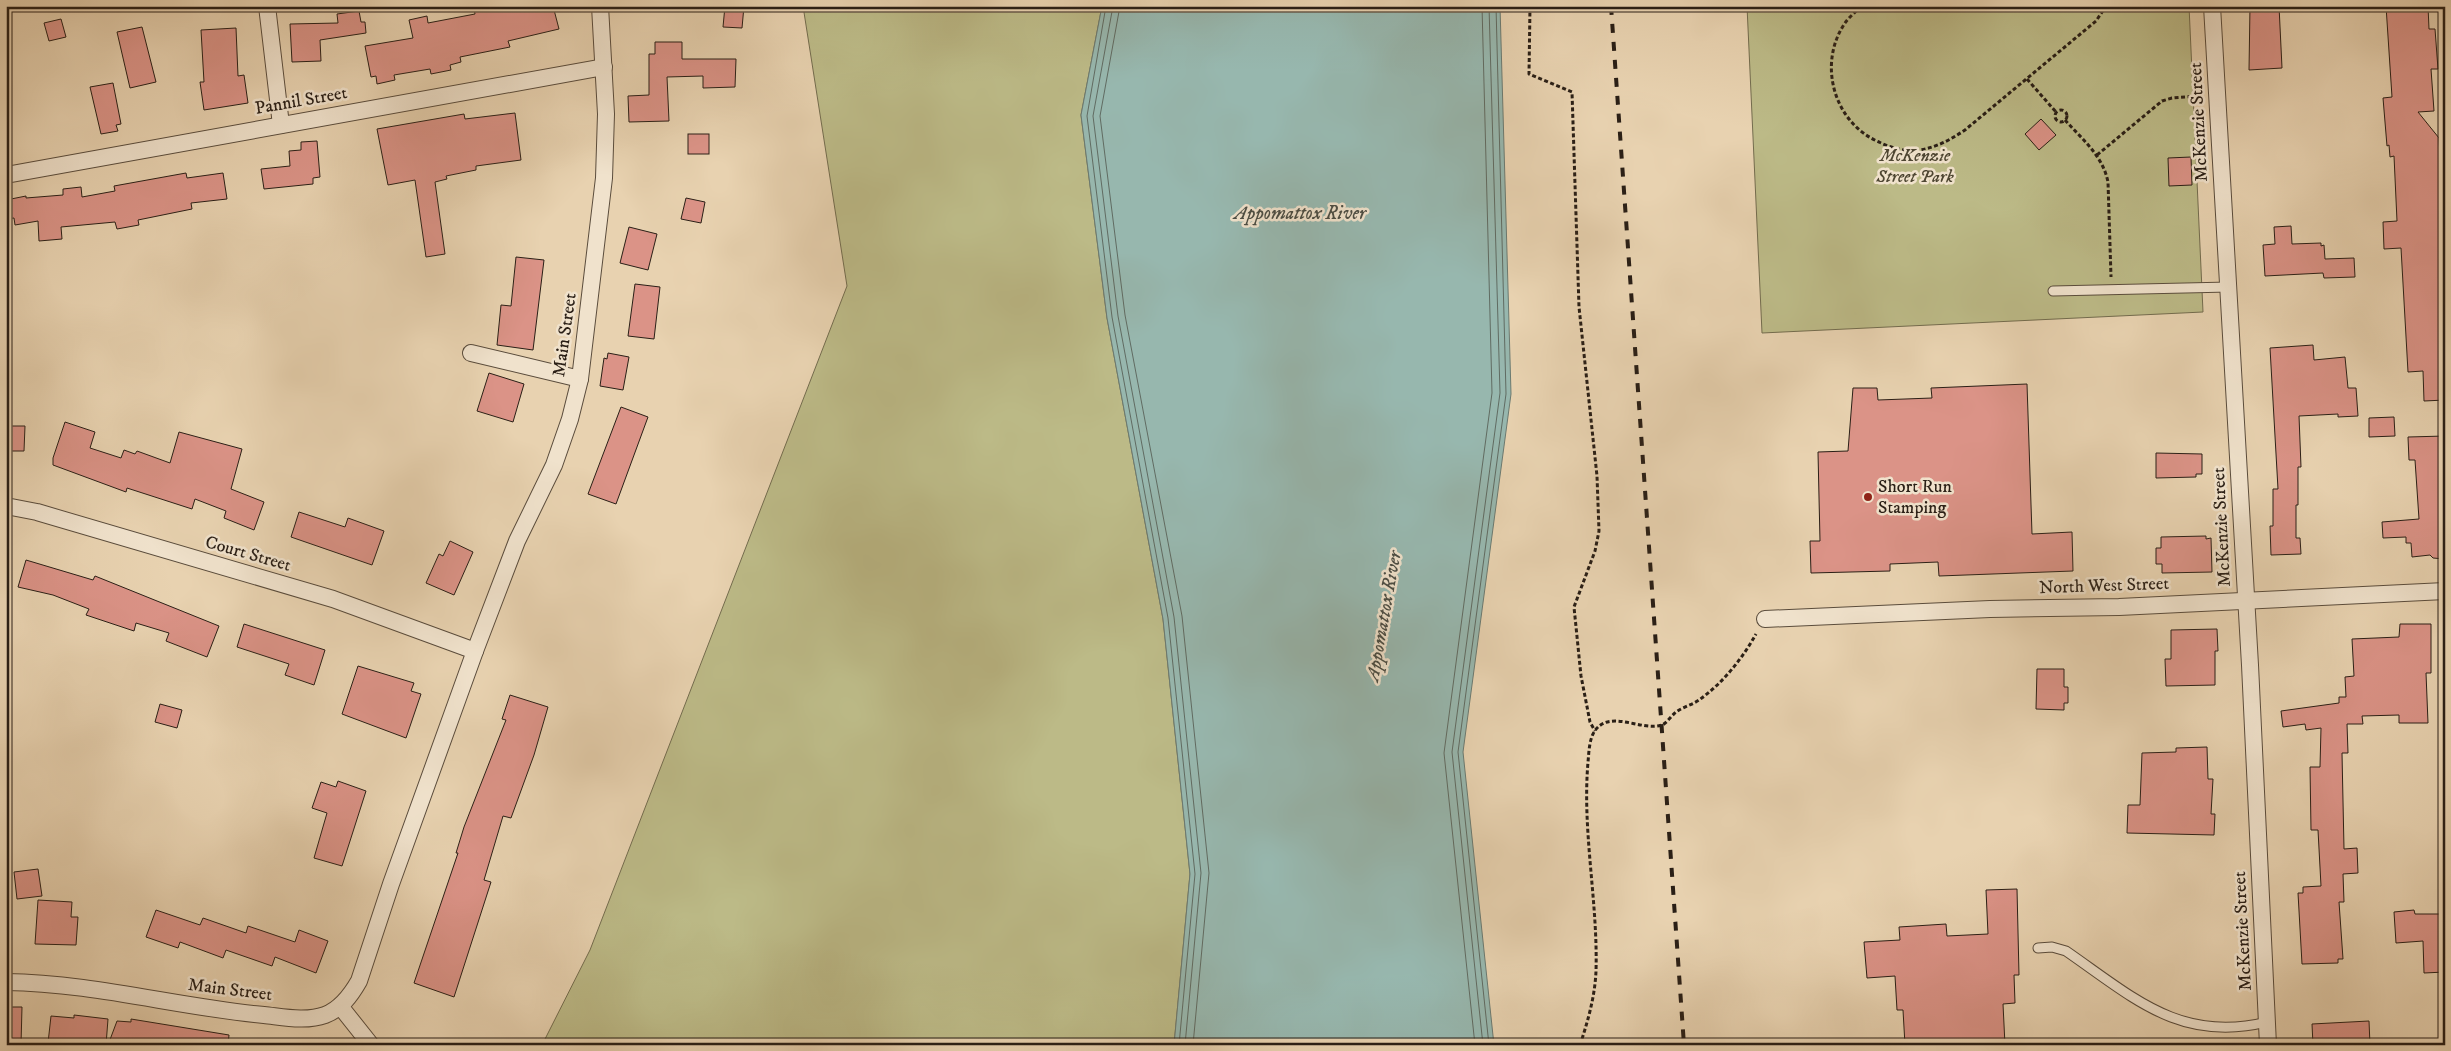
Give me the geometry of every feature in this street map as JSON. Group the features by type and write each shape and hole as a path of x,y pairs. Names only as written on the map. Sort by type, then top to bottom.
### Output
{"street":[{"path":"267,6 281,125"},
{"name":"Main Street","path":"6,982 75,986 231,1012 309,1019 325,1015 340,1006 351,995 359,981 391,884 475,651 517,541 554,465 570,419 580,378 604,178 606,114 600,6"},
{"name":"McKenzie Street","path":"2212,6 2246,600 2268,1045"},
{"name":"Pannil Street","path":"6,174 604,67"},
{"path":"471,353 580,378"},
{"name":"Court Street","path":"6,506 37,512 333,599 475,651"},
{"name":"North West Street","path":"1765,619 1990,609 2120,607 2445,591"},
{"path":"340,1006 371,1045"}],"lane":[{"path":"2054,291 2228,288"},
{"path":"2038,948 2052,947 2066,951 2153,1009 2178,1021 2212,1028 2242,1028 2267,1022"}],"path":[{"path":"1530,6 1529,74 1572,92 1579,307 1597,476 1599,531 1595,551 1574,607 1581,676 1590,722 1595,731"},
{"path":"1861,6 1845,23 1834,47 1831,72 1836,98 1849,120 1868,138 1892,148 1918,150 1943,144 1965,130 2096,21 2106,6"},
{"path":"2027,79 2056,112 2056,119 2061,122 2065,120"},
{"path":"2097,155 2162,102 2172,98 2218,95"},
{"path":"2056,112 2059,110 2064,111 2065,120 2097,155 2106,171 2108,182 2111,290"},
{"path":"1580,1045 1590,1013 1596,971 1587,805 1590,742 1595,731 1610,721 1648,726 1662,724 1677,711 1697,702 1716,688 1747,650 1765,619"}],"green space":[{"path":"803,6 1102,6 1081,115 1107,318 1163,619 1190,874 1174,1045 542,1045 590,950 847,286"},
{"name":"McKenzie Street Park","path":"1747,6 2189,6 2203,312 1762,333"}],"water":[{"name":"Appomattox River","path":"1102,6 1500,6 1511,394 1463,752 1494,1045 1174,1045 1190,874 1163,619 1107,318 1081,115"}],"building":[{"path":"502,6 502,11 523,6 553,6 559,29 508,41 510,47 460,57 461,62 450,65 451,70 431,74 430,69 394,75 395,80 377,84 376,76 371,77 365,46 413,38 409,20 427,16 428,23 475,14 474,8"},
{"path":"725,6 744,6 742,28 723,27"},
{"path":"2250,6 2279,6 2282,68 2249,70"},
{"path":"2386,6 2428,6 2429,29 2435,29 2438,69 2431,69 2434,111 2418,112 2439,138 2441,174 2444,174 2445,194 2442,194 2445,253 2445,400 2424,401 2423,371 2408,372 2401,248 2384,249 2383,222 2397,221 2394,156 2390,157 2389,145 2387,146 2383,98 2392,97"},
{"path":"359,11 361,22 365,22 366,33 320,40 321,61 292,62 290,24 338,23 337,14"},
{"path":"61,19 66,37 49,41 44,23"},
{"path":"142,27 156,82 130,88 117,32"},
{"path":"236,28 238,76 244,75 248,103 204,110 200,82 204,82 201,30"},
{"path":"655,42 682,42 682,59 736,59 735,87 703,88 703,76 667,77 669,121 629,122 628,96 649,95 649,54 655,54"},
{"path":"113,83 121,124 116,125 118,131 101,134 90,87"},
{"path":"515,113 521,160 476,166 476,170 446,176 447,179 435,182 445,254 426,257 415,180 388,185 377,129 464,114 465,119"},
{"path":"2041,119 2056,135 2039,150 2025,134"},
{"path":"688,134 709,134 709,154 688,154"},
{"path":"317,141 320,177 313,178 313,184 264,189 261,169 290,166 289,151 301,150 301,142"},
{"path":"2191,157 2192,185 2169,186 2168,158"},
{"path":"186,173 187,178 223,173 227,199 191,203 192,209 138,220 139,225 117,229 115,222 61,227 62,239 39,241 38,221 15,225 14,218 6,219 6,200 26,196 26,198 63,195 63,189 81,187 82,197 115,191 114,186"},
{"path":"686,198 705,202 701,223 681,219"},
{"path":"2291,226 2292,244 2321,243 2321,246 2324,245 2325,259 2354,258 2355,277 2324,278 2323,273 2265,276 2263,245 2275,244 2274,227"},
{"path":"629,227 657,234 648,270 620,263"},
{"path":"516,257 544,260 533,350 497,345 501,305 511,306"},
{"path":"635,284 660,287 654,339 628,336"},
{"path":"2313,345 2314,360 2345,357 2348,388 2356,388 2358,416 2338,417 2338,414 2299,416 2301,467 2298,467 2296,538 2300,538 2301,554 2271,555 2270,526 2273,526 2273,489 2278,489 2270,348"},
{"path":"608,353 629,357 623,390 600,386 604,358 607,359"},
{"path":"489,373 524,384 513,422 477,411"},
{"path":"2027,384 2032,534 2072,532 2073,571 1939,576 1938,562 1890,564 1890,571 1811,573 1810,541 1820,541 1818,452 1848,451 1853,388 1877,388 1878,400 1932,398 1931,388"},
{"path":"621,407 648,417 616,504 588,494"},
{"path":"2394,417 2395,436 2369,437 2369,418"},
{"path":"65,422 95,432 90,448 121,458 124,450 135,454 137,451 170,463 179,432 242,449 231,489 264,502 254,530 224,518 226,511 195,499 192,509 127,488 126,492 53,465 53,458"},
{"path":"6,426 25,426 24,451 6,451"},
{"path":"2445,436 2445,559 2433,558 2430,555 2412,557 2411,543 2406,543 2406,537 2383,538 2382,522 2419,519 2415,460 2409,460 2408,437"},
{"path":"2156,453 2202,454 2202,474 2196,474 2196,477 2156,478"},
{"path":"299,512 345,527 348,518 384,531 372,565 291,537"},
{"path":"2206,536 2206,539 2211,538 2212,572 2162,573 2162,564 2156,564 2156,548 2161,548 2161,537"},
{"path":"450,541 473,552 454,595 426,583 439,554 443,556"},
{"path":"26,560 93,580 95,576 219,626 207,657 166,641 169,633 136,623 134,631 86,615 89,609 53,595 18,587"},
{"path":"244,624 325,650 314,685 285,675 289,664 237,647"},
{"path":"2400,624 2431,624 2431,673 2426,673 2428,723 2399,723 2399,715 2362,716 2363,724 2347,724 2348,753 2342,753 2344,849 2357,848 2358,873 2343,874 2344,902 2339,902 2343,959 2338,959 2338,963 2302,964 2298,893 2303,893 2303,887 2321,886 2318,830 2311,830 2310,767 2320,767 2321,728 2306,730 2305,724 2283,727 2281,711 2339,703 2339,697 2346,697 2345,677 2354,676 2352,639 2399,637"},
{"path":"2217,629 2218,651 2215,651 2215,685 2166,686 2165,659 2171,659 2171,630"},
{"path":"358,666 414,683 411,691 421,694 406,738 342,714"},
{"path":"2037,669 2064,669 2064,687 2068,687 2068,703 2064,703 2064,710 2036,709"},
{"path":"510,695 548,707 534,755 511,818 503,816 484,880 491,882 454,997 414,983 458,853 456,853 464,827 506,720 502,719"},
{"path":"160,704 182,710 177,728 155,722"},
{"path":"2207,747 2208,779 2213,779 2211,814 2215,814 2214,835 2127,833 2128,805 2140,805 2142,753 2176,752 2176,748"},
{"path":"338,781 366,791 342,866 314,858 327,813 312,808 321,782 336,787"},
{"path":"38,869 42,896 17,899 14,872"},
{"path":"2017,889 2019,975 2014,975 2015,1003 2003,1004 2005,1045 1905,1045 1903,1010 1897,1010 1895,976 1867,978 1864,942 1900,940 1899,927 1946,924 1947,936 1988,934 1986,890"},
{"path":"38,900 72,902 71,917 78,917 76,945 35,944"},
{"path":"156,910 200,925 203,918 246,933 248,926 295,942 299,930 328,941 316,973 275,957 272,966 226,950 223,958 180,942 178,948 146,937"},
{"path":"2414,910 2415,914 2445,914 2445,972 2424,973 2423,941 2396,943 2394,912"},
{"path":"6,1007 22,1007 21,1045 6,1045"},
{"path":"74,1015 108,1019 106,1045 48,1043 51,1016 74,1018"},
{"path":"131,1019 229,1035 228,1045 108,1045 117,1021 131,1022"},
{"path":"2369,1021 2370,1045 2313,1045 2312,1024"}],"railway":[{"path":"1611,6 1684,1045"}],"place":[{"name":"Short Run Stamping","path":"1868,497"}]}
